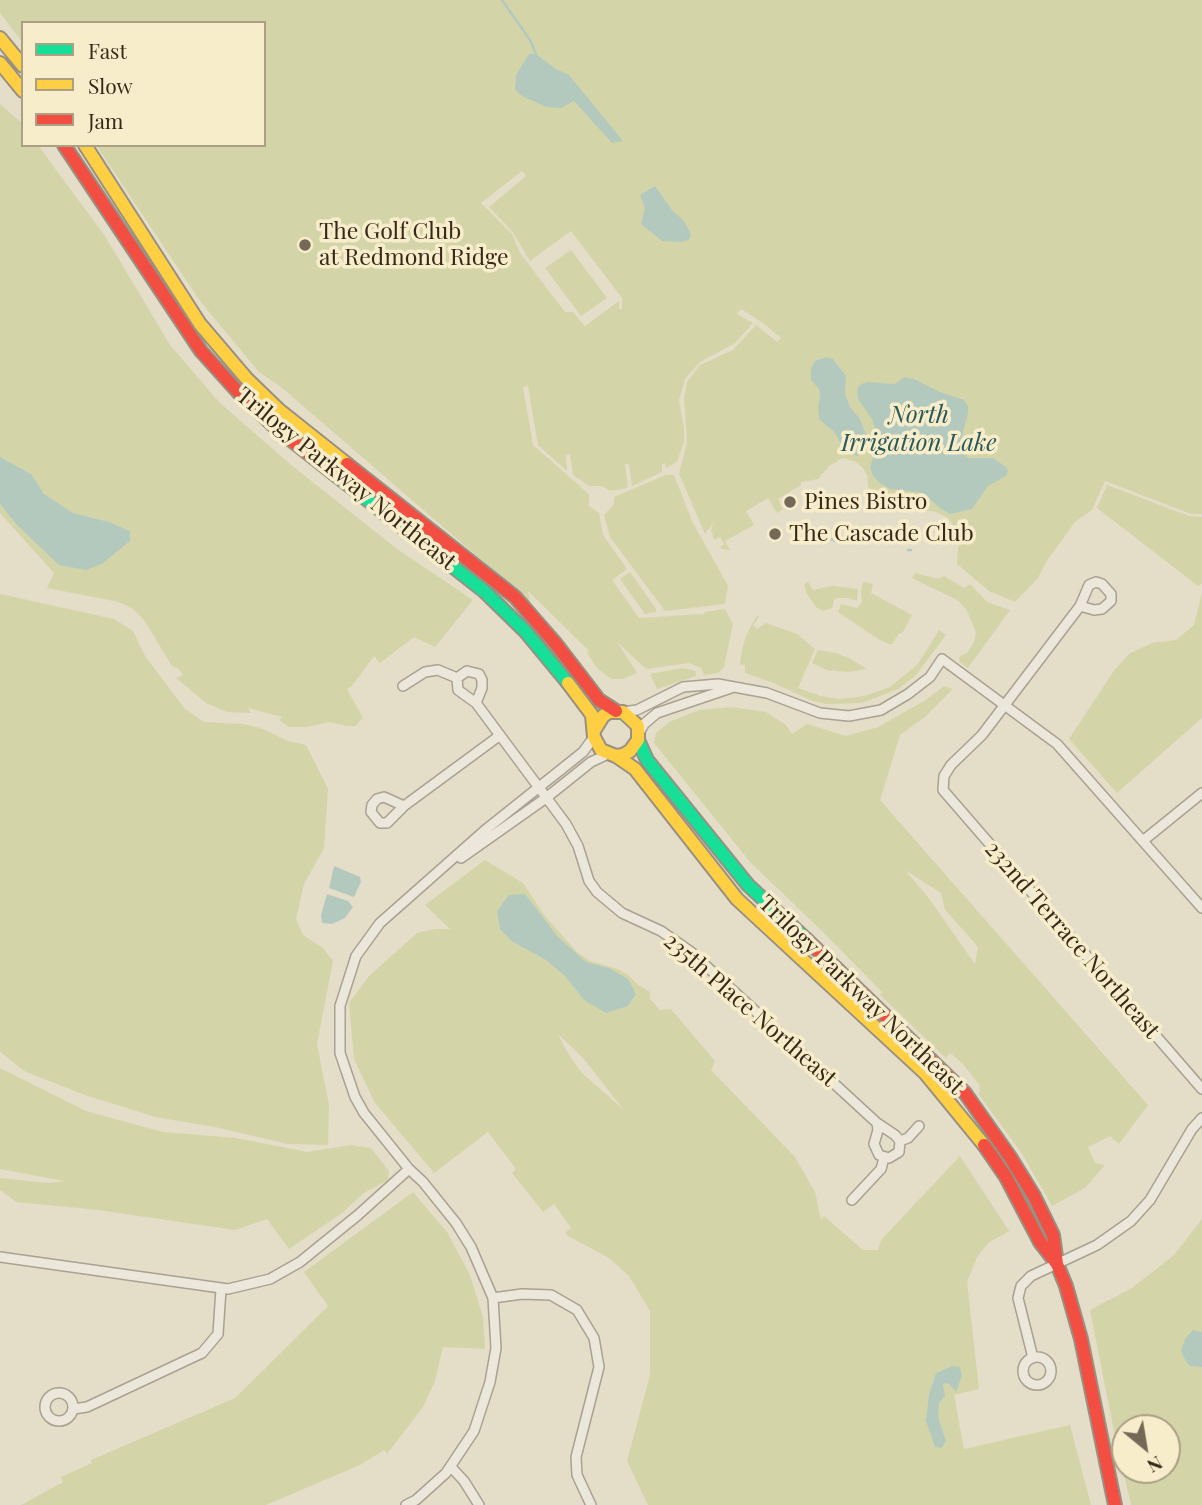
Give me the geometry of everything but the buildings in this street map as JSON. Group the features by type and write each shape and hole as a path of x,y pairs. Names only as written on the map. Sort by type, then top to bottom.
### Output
{"street":[{"path":"0,38 21,63"},
{"path":"0,63 21,89"},
{"name":"Trilogy Parkway Northeast","path":"65,147 181,323 201,351 237,392 277,429 484,591 525,631 588,708 594,733"},
{"name":"Trilogy Parkway Northeast","path":"86,147 200,324 246,378 306,432 515,597 550,636 599,700 619,711"},
{"path":"1004,706 1080,606"},
{"path":"405,1505 416,1500 451,1467 474,1431 490,1382 496,1348 493,1298 471,1247 456,1223 364,1113 355,1097 340,1053 340,1006 356,956 380,923 537,787 583,752 603,716 619,711 637,710 683,687 718,684 767,693 820,713 849,716 881,710 908,694 930,677 942,660 1057,744 1202,908"},
{"path":"403,686 425,672 438,670 457,678 467,671 479,674 482,680 476,703"},
{"name":"235th Place Northeast","path":"457,678 458,690 476,703 570,831 589,881 597,892 622,913 676,940 900,1141"},
{"path":"426,883 546,798 591,762 630,751 644,724 657,713 732,688"},
{"name":"232nd Terrace Northeast","path":"1004,706 982,734 951,765 944,776 943,790 1202,1089"},
{"path":"619,711 634,720 639,736"},
{"path":"594,733 601,750 612,755"},
{"path":"404,806 499,736"},
{"name":"Trilogy Parkway Northeast","path":"639,736 647,760 748,886 937,1064 964,1093 992,1130 1034,1196 1053,1235 1057,1264 1082,1339 1115,1505"},
{"name":"Trilogy Parkway Northeast","path":"612,755 635,769 737,899 925,1073 990,1153 1006,1177 1040,1242 1057,1264"},
{"path":"1144,841 1202,793"},
{"path":"1033,1358 1018,1293 1025,1281 1097,1245 1131,1221 1150,1200 1192,1129 1202,1118"},
{"path":"877,1123 874,1144 879,1155 884,1158 899,1152 900,1141 908,1138 919,1126"},
{"path":"852,1200 881,1169 884,1158"},
{"path":"0,1257 221,1289 270,1279 300,1262 409,1169"},
{"path":"73,1409 87,1406 202,1353 212,1343 220,1328 221,1289"},
{"path":"493,1298 522,1294 551,1295 577,1310 594,1338 599,1367 576,1457 579,1481 591,1505"},
{"path":"451,1467 464,1481 479,1505"}],"green space":[{"path":"0,0 1202,0 1202,514 1191,514 1105,481 1092,510 1075,522 1046,562 1038,578 1015,602 989,591 957,564 958,548 963,534 960,527 955,529 948,518 936,512 894,506 887,509 880,496 868,487 863,468 844,458 830,465 818,479 801,482 801,485 778,499 783,509 777,513 768,498 746,511 754,525 725,541 730,550 721,549 724,544 720,537 714,540 711,530 713,523 705,534 679,474 687,442 684,399 687,382 700,365 733,350 756,325 777,342 781,338 741,309 737,314 753,323 735,343 700,362 685,379 679,400 684,442 677,462 666,468 665,463 662,464 662,472 632,486 629,464 625,464 628,487 610,491 602,486 589,486 573,475 570,454 566,455 567,471 538,445 528,386 523,387 533,445 589,494 589,506 599,513 603,535 627,569 612,580 639,618 704,614 725,609 733,624 724,667 718,673 704,675 701,668 689,663 646,669 617,642 637,673 623,679 611,679 597,668 587,653 589,651 528,591 530,602 281,387 259,372 200,301 97,147 266,147 266,21 21,21 21,40 0,13","holes":["522,171 526,176 489,207 512,231 530,261 571,231 622,298 622,309 619,309 619,301 585,326 573,312 565,312 520,253 512,234 481,203"]},
{"path":"0,104 21,122 21,147 39,147 105,236 170,345 219,402 290,464 397,549 473,600 435,647 414,637 380,663 374,656 347,689 363,718 355,726 329,722 307,727 289,727 279,720 282,717 248,708 251,713 227,712 206,703 176,678 183,675 179,669 172,666 144,620 133,609 119,602 47,588 54,573 0,513"},
{"path":"571,250 607,298 581,316 545,268"},
{"path":"666,475 674,475 692,521 728,586 725,604 665,611 610,537 604,515 614,504 614,497"},
{"path":"1107,485 1189,516 1202,517 1202,584 1198,586 1097,508"},
{"path":"630,572 656,612 645,614 620,579"},
{"path":"915,573 939,579 944,576 964,588 970,584 987,602 1010,610 968,668 960,662 959,657 968,652 976,632 966,609 957,600 912,578"},
{"path":"808,582 813,590 832,586 858,589 857,601 837,598 832,608 823,611 816,607 807,594 804,584"},
{"path":"863,582 873,584 871,593 912,615 903,632 892,644 878,639 838,612 841,604 857,608 862,602"},
{"path":"1202,593 1202,718 1117,793 1069,739 1113,672 1129,654 1152,643 1176,640 1194,625"},
{"path":"0,594 114,619 133,631 145,656 185,709 204,722 244,724 306,745 328,789 324,848 304,884 296,919 303,935 323,948 333,961 317,1044 329,1105 328,1145 288,1144 215,1127 155,1117 85,1095 26,1072 0,1052"},
{"path":"757,615 759,617 753,625 757,629 766,623 797,634 815,649 798,688 839,699 865,696 890,687 918,664 939,630 946,635 916,675 898,689 862,703 827,704 813,701 745,673 745,665 740,664 742,650"},
{"path":"818,650 836,653 867,669 847,672 827,670 812,663"},
{"path":"682,668 696,671 696,676 657,689 650,674"},
{"path":"944,686 953,689 925,717 900,735 880,800 1148,1105 1119,1144 1110,1136 1088,1147 1095,1163 1105,1165 1085,1188 1052,1206 1021,1152 979,1095 980,1086 963,1064 950,1053 946,1058 880,995 882,992 825,934 751,863 654,743 656,733 669,722 699,710 732,707 766,712 785,724 792,734 807,724 846,736 878,727 924,701","holes":["905,870 941,893 945,910 978,948 975,964 928,897"]},
{"path":"485,860 523,883 544,915 577,952 590,961 627,974 650,992 650,999 660,1010 671,1009 715,1061 711,1070 795,1157 815,1192 821,1220 824,1216 863,1250 878,1250 881,1240 960,1156 1009,1231 988,1243 977,1257 967,1282 979,1389 954,1395 964,1449 1070,1425 1091,1505 648,1505 627,1461 650,1375 650,1311 629,1276 609,1258 568,1236 565,1233 571,1228 554,1204 543,1212 512,1173 516,1169 488,1132 434,1173 375,1103 354,1059 349,1003 369,976 417,933 450,929 425,905","holes":["558,1034 583,1058 624,1110 581,1072"]},
{"path":"0,1068 86,1111 163,1132 236,1138 307,1152 350,1145 371,1148 389,1171 388,1180 364,1193 341,1214 289,1249 267,1219 235,1230 98,1210 16,1202 0,1190 0,1178 48,1183 64,1181 0,1169"},
{"path":"413,1192 447,1232 470,1275 483,1317 485,1349 443,1347 435,1381 423,1407 387,1454 384,1450 360,1465 266,1505 21,1505 63,1482 61,1477 92,1463 91,1460 235,1398 328,1306 304,1272"},
{"path":"1202,1219 1202,1505 1131,1505 1126,1484 1181,1484 1181,1414 1111,1416 1090,1310 1132,1288 1174,1255"}],"water":[{"path":"529,54 536,54 569,75 623,141 612,143 574,101 561,108 546,107 522,96 515,89 516,75"},
{"path":"655,186 672,210 684,221 691,234 689,240 662,241 641,224 645,208 640,195"},
{"path":"826,357 833,359 846,376 845,394 867,437 866,448 857,456 846,453 835,433 819,419 819,389 811,380 811,368 815,361"},
{"name":"North Irrigation Lake","path":"904,377 964,400 968,413 960,444 962,452 968,458 993,458 1006,467 1006,476 988,486 972,509 950,514 923,493 890,489 873,476 870,467 876,450 877,436 872,419 858,399 857,389 868,382 895,384"},
{"path":"0,457 31,474 44,494 73,513 109,522 130,531 130,541 102,564 86,570 59,565 17,525 0,504"},
{"path":"334,866 360,877 361,882 354,897 329,888"},
{"path":"327,894 348,901 353,907 345,918 332,924 322,923 321,915"},
{"path":"525,894 558,937 586,962 609,968 628,979 636,994 628,1006 606,1013 584,1000 565,976 546,960 513,942 500,929 497,911 509,895"},
{"path":"1193,1330 1202,1332 1202,1367 1190,1366 1181,1351 1185,1339"},
{"path":"952,1366 960,1367 962,1376 956,1392 949,1384 943,1385 945,1396 939,1403 938,1417 946,1441 942,1448 935,1447 926,1421 929,1394 936,1373"}],"waterway":[{"path":"502,0 530,40 536,54"},
{"path":"828,538 838,542"}],"traffic: fast":[{"path":"333,473 484,591 525,631 568,683"},
{"path":"638,740 647,760 748,885 807,940"}],"traffic: slow":[{"path":"0,38 21,64"},
{"path":"0,63 21,89"},
{"path":"86,147 200,324 246,378 279,410 347,464"},
{"path":"568,683 592,715 594,737 601,750 616,756 623,755 630,751 638,740 638,726 623,712 609,712 595,729"},
{"path":"616,756 635,769 737,899 925,1073 984,1145"}],"traffic: jam":[{"path":"65,147 201,351 238,392 277,429 333,473"},
{"path":"347,464 515,597 599,700 616,711"},
{"path":"807,940 965,1093 1034,1196 1053,1235 1057,1264"},
{"path":"984,1145 1006,1177 1040,1242 1057,1264 1066,1286 1081,1339 1115,1505"}],"place":[{"name":"The Golf Club at Redmond Ridge","path":"305,245"},
{"name":"Pines Bistro","path":"790,502"},
{"name":"The Cascade Club","path":"775,534"}]}
